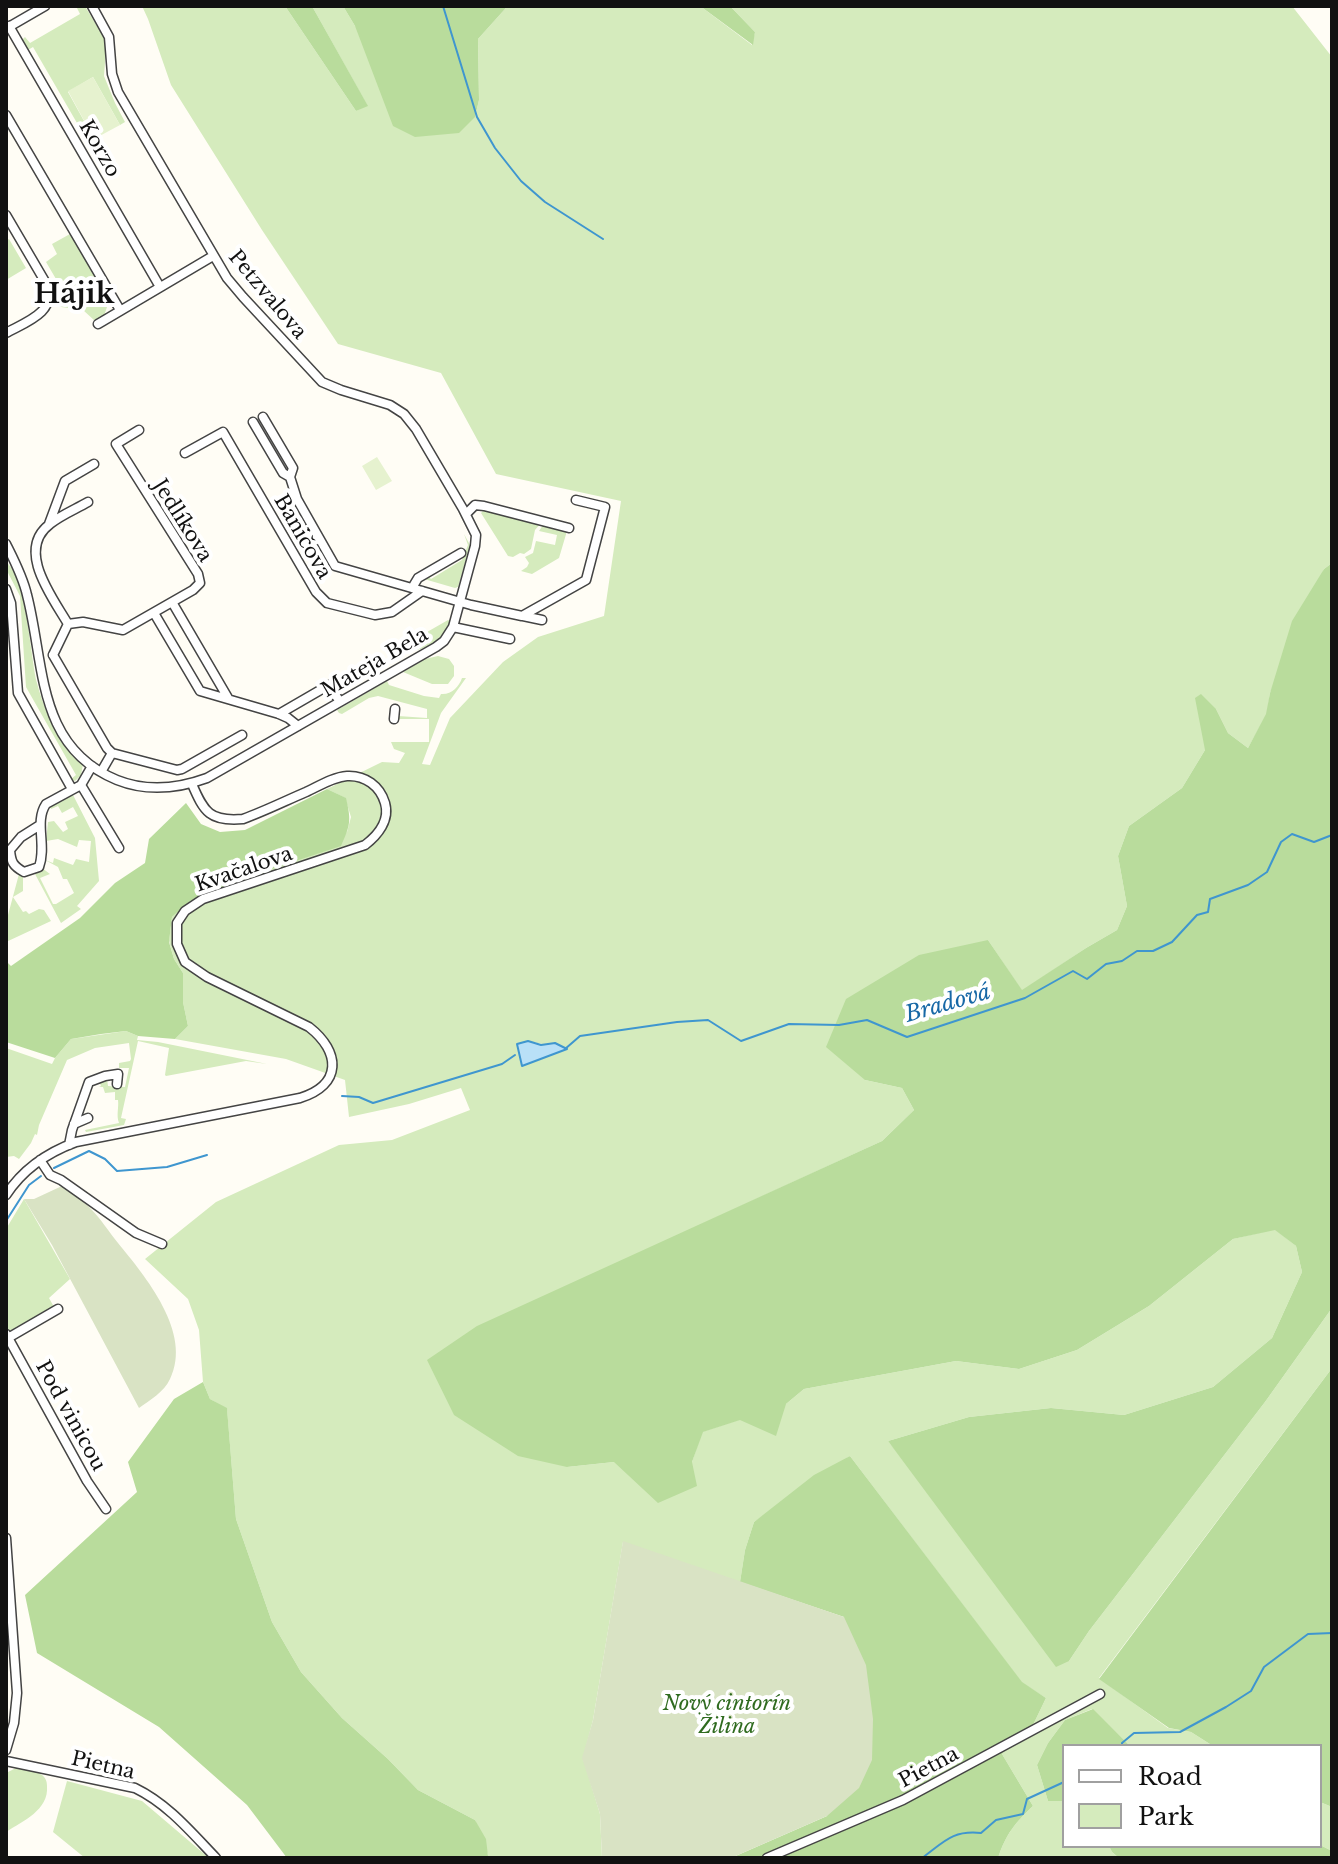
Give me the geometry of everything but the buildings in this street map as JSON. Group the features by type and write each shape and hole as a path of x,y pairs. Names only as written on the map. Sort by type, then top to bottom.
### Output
{"street":[{"path":"8,27 45,6"},
{"name":"Petzvalova","path":"92,6 109,37 112,74 118,92 213,256 243,297 322,382 390,405 404,414 461,505"},
{"name":"Korzo","path":"8,27 160,287"},
{"path":"6,115 120,310"},
{"path":"6,215 50,293 50,301 46,309 6,333"},
{"path":"98,324 213,256"},
{"name":"Baničova","path":"263,417 293,468 290,477 297,499 335,566 460,602 542,620"},
{"name":"Baničova","path":"253,422 283,473 290,477"},
{"name":"Jedlíkova","path":"68,624 83,622 120,631 193,590 200,583 198,574 116,444 139,430"},
{"name":"Baničova","path":"185,453 223,432 316,592 327,603 384,615 422,591"},
{"path":"53,655 68,624 38,572 38,540 49,524 65,481 94,464"},
{"path":"522,616 586,580 605,507 576,500"},
{"path":"49,524 88,502"},
{"name":"Mateja Bela","path":"6,544 28,596 43,688 61,731 78,753 101,772 121,782 148,788 174,788 207,778 444,641 453,627 475,546 476,535 461,505"},
{"path":"466,514 475,505 484,506 569,528"},
{"path":"412,588 418,578 461,553"},
{"path":"6,589 11,603 18,693 76,787 119,848"},
{"path":"172,602 228,698"},
{"path":"154,613 200,691 279,714 298,726"},
{"path":"453,627 510,639"},
{"path":"38,658 53,655"},
{"path":"53,655 112,753 177,770 186,768 242,735"},
{"path":"279,714 329,685 340,702"},
{"path":"228,744 238,761"},
{"path":"101,772 112,753"},
{"path":"40,825 21,837 10,850 11,862 24,872 39,867 42,857 42,809 76,787 92,766"},
{"name":"Kvačalova","path":"6,1195 24,1172 69,1145 300,1098 319,1089 330,1073 331,1052 321,1037 309,1027 207,977 185,962 177,944 177,923 190,906 203,899 365,845 384,823 384,799 370,781 348,776 331,780 243,819 228,820 206,811 192,784"},
{"path":"69,1145 89,1082 118,1074 117,1084"},
{"path":"74,1124 88,1118"},
{"path":"40,1160 52,1177 61,1180 136,1233 162,1244"},
{"name":"Pod vinicou","path":"58,1309 7,1336 87,1481 106,1509"},
{"path":"6,1538 17,1693 14,1723 6,1750"},
{"name":"Pietna","path":"767,1858 903,1800 1100,1694"},
{"name":"Pietna","path":"6,1761 135,1788 146,1793 167,1808 216,1858"}],"green space":[{"path":"76,6 85,6 104,38 104,76 125,122 120,125 93,77 68,92 94,139 88,142 33,47 28,50 22,40 25,37 30,43 80,14"},
{"path":"142,6 285,6 356,111 367,105 312,6 343,6 355,26 475,117 479,100 478,39 505,6 700,6 752,45 755,32 730,6 1292,6 1332,57 1332,563 1324,569 1270,693 1267,714 1248,748 1228,733 1216,709 1205,750 1182,788 1129,826 1118,856 1127,906 1117,930 1022,991 988,940 865,1080 902,1088 914,1110 882,1141 676,1236 567,1467 614,1462 692,1462 702,1432 786,1404 804,1389 956,1361 1019,1369 1077,1350 1149,1306 1233,1239 1275,1229 1296,1246 1302,1272 1272,1338 1213,1387 1124,1415 1051,1408 969,1417 888,1441 1069,1661 1265,1402 1332,1308 1332,1368 1099,1678 1168,1728 1191,1732 1210,1744 1128,1744 1092,1709 1065,1720 1037,1765 1048,1801 1062,1801 1062,1848 1110,1848 1119,1858 998,1858 1012,1829 1033,1806 1002,1754 1034,1723 1046,1698 1022,1683 850,1456 754,1522 745,1550 740,1582 623,1542 593,1720 583,1758 600,1814 602,1858 485,1858 488,1855 475,1820 418,1790 342,1718 301,1672 272,1622 236,1519 227,1409 210,1399 203,1382 199,1330 188,1299 145,1259 216,1202 339,1145 392,1140 470,1110 461,1088 409,1104 349,1117 345,1080 286,1059 175,1039 188,1026 183,1002 183,973 174,959 169,941 172,917 189,901 347,832 351,817 345,798 327,789 382,762 399,763 405,753 394,749 391,742 429,742 429,719 398,719 398,716 427,718 427,709 378,696 342,714 337,710 387,681 389,685 439,698 441,694 454,690 462,678 466,678 441,713 422,764 430,765 450,718 503,662 538,637 604,616 621,501 496,474 441,373 338,344 171,85","holes":["528,1041 566,1049 522,1066"]},
{"path":"285,6 312,6 368,106 356,111"},
{"path":"343,6 505,6 478,39 479,100 475,117 459,133 415,137 393,126 355,26"},
{"path":"700,6 730,6 755,32 753,45"},
{"path":"93,77 120,125 94,139 68,91"},
{"path":"70,234 109,301 104,316 95,321 83,310 54,306 56,292 51,284 56,279 46,262 57,254 52,244"},
{"path":"9,239 26,268 6,280 6,241"},
{"path":"377,457 392,481 376,490 362,466"},
{"path":"485,509 541,523 535,530 531,549 524,554 508,556 481,513"},
{"path":"543,525 567,531 559,558 532,574 521,571 529,563 525,557 533,553 536,541 555,545 557,535 539,531"},
{"path":"464,534 470,545 458,587 424,579 428,576 431,579 462,560 468,545"},
{"path":"6,562 19,584 44,706 60,737 83,764 81,775 75,781 71,779 76,775 26,687 20,596 6,569"},
{"path":"1332,563 1332,1308 1265,1402 1069,1661 1056,1667 888,1441 969,1417 1051,1408 1124,1415 1213,1387 1272,1338 1302,1272 1296,1246 1275,1230 1233,1239 1149,1306 1077,1350 1019,1369 956,1361 804,1389 786,1404 776,1436 740,1420 703,1432 692,1462 697,1486 658,1503 614,1462 567,1467 518,1456 454,1415 427,1360 477,1326 882,1141 914,1110 902,1088 865,1080 826,1047 846,999 919,955 988,940 1022,990 1117,930 1127,906 1118,856 1129,826 1182,788 1205,750 1195,698 1201,694 1216,709 1228,733 1248,748 1266,714 1292,621 1324,569"},
{"path":"451,621 447,629 435,642 412,651 394,651"},
{"path":"438,656 449,659 454,666 454,676 448,684 432,684 403,672 425,659"},
{"path":"327,789 346,798 349,822 341,846 253,875 190,901 172,917 169,942 174,959 183,973 183,1002 188,1026 175,1039 138,1036 126,1031 101,1034 71,1039 55,1058 6,1042 6,961 11,966 80,918 115,883 145,863 149,839 186,803 201,824 220,832 245,830"},
{"path":"73,795 95,838 99,881 77,906 81,909 61,923 35,874 42,868 50,874 40,878 53,904 56,904 74,893 58,867 45,860 53,863 54,858 73,865 76,859 89,862 91,841 79,840 77,847 58,839 46,841 48,822 54,821 63,832 68,829 65,822 78,816 73,807 62,813 58,806 50,807"},
{"path":"19,874 23,876 23,891 13,897 23,912 29,914 44,910 51,921 6,942 6,916"},
{"path":"126,1031 138,1036 137,1040 267,1064 246,1061 166,1076 169,1048 138,1041 121,1118 126,1119 124,1125 86,1132 119,1123 115,1092 105,1093 103,1087 99,1087 99,1081 107,1079 108,1086 125,1087 129,1068 119,1068 119,1063 131,1059 129,1043 95,1048 67,1060 37,1135 19,1159 6,1157 6,1048 52,1064 71,1039"},
{"path":"62,1186 102,1221 152,1288 171,1324 175,1361 170,1379 160,1392 139,1408 24,1199 34,1199"},
{"path":"24,1199 70,1279 49,1298 54,1307 10,1333 6,1329 6,1229"},
{"path":"1332,1368 1332,1807 1322,1803 1322,1744 1210,1744 1191,1732 1169,1728 1099,1679"},
{"path":"203,1382 210,1399 227,1408 236,1519 272,1622 301,1672 342,1718 418,1790 475,1820 486,1839 488,1856 485,1858 287,1858 247,1805 159,1727 37,1653 25,1595 137,1492 128,1462 174,1399"},
{"path":"850,1456 1022,1682 1046,1698 1034,1723 1002,1754 1033,1806 1012,1829 998,1858 731,1858 827,1816 844,1617 740,1582 745,1550 754,1522 814,1475"},
{"name":"Nový cintorín Žilina","path":"623,1541 844,1617 866,1665 873,1719 872,1760 859,1788 827,1816 731,1858 602,1858 600,1814 582,1758 593,1720"},
{"path":"1093,1709 1128,1744 1062,1744 1062,1801 1048,1801 1037,1765 1065,1720"},
{"path":"16,1768 43,1776 47,1794 34,1814 6,1832 6,1773"},
{"path":"67,1781 142,1801 209,1858 85,1858 53,1832"},
{"path":"1322,1803 1332,1807 1332,1851 1322,1846"},
{"path":"1322,1846 1332,1851 1332,1858 1119,1858 1110,1848"}],"water":[{"path":"528,1041 541,1045 555,1043 567,1049 522,1066 517,1044"}],"waterway":[{"path":"443,6 477,117 495,148 521,181 545,202 603,239"},
{"name":"Bradová","path":"565,1049 580,1036 708,1020 741,1041 789,1024 839,1025 867,1020 907,1037 1025,998 1073,971 1087,979 1106,964 1122,961 1137,951 1153,951 1172,942 1197,915 1208,912 1210,899 1248,885 1267,872 1281,842 1292,834 1314,842 1332,835"},
{"path":"342,1096 359,1097 373,1103 502,1064 515,1055"},
{"name":"Bradová","path":"54,1168 89,1151 105,1159 117,1171 167,1167 207,1155"},
{"name":"Bradová","path":"6,1221 29,1185 41,1176"},
{"path":"1122,1744 1134,1733 1180,1732 1251,1691 1264,1667 1308,1634 1332,1633"},
{"path":"922,1858 955,1835 981,1833 996,1820 1023,1814 1027,1799 1062,1783"}],"district":[{"name":"Hájik","path":"74,295"}]}
